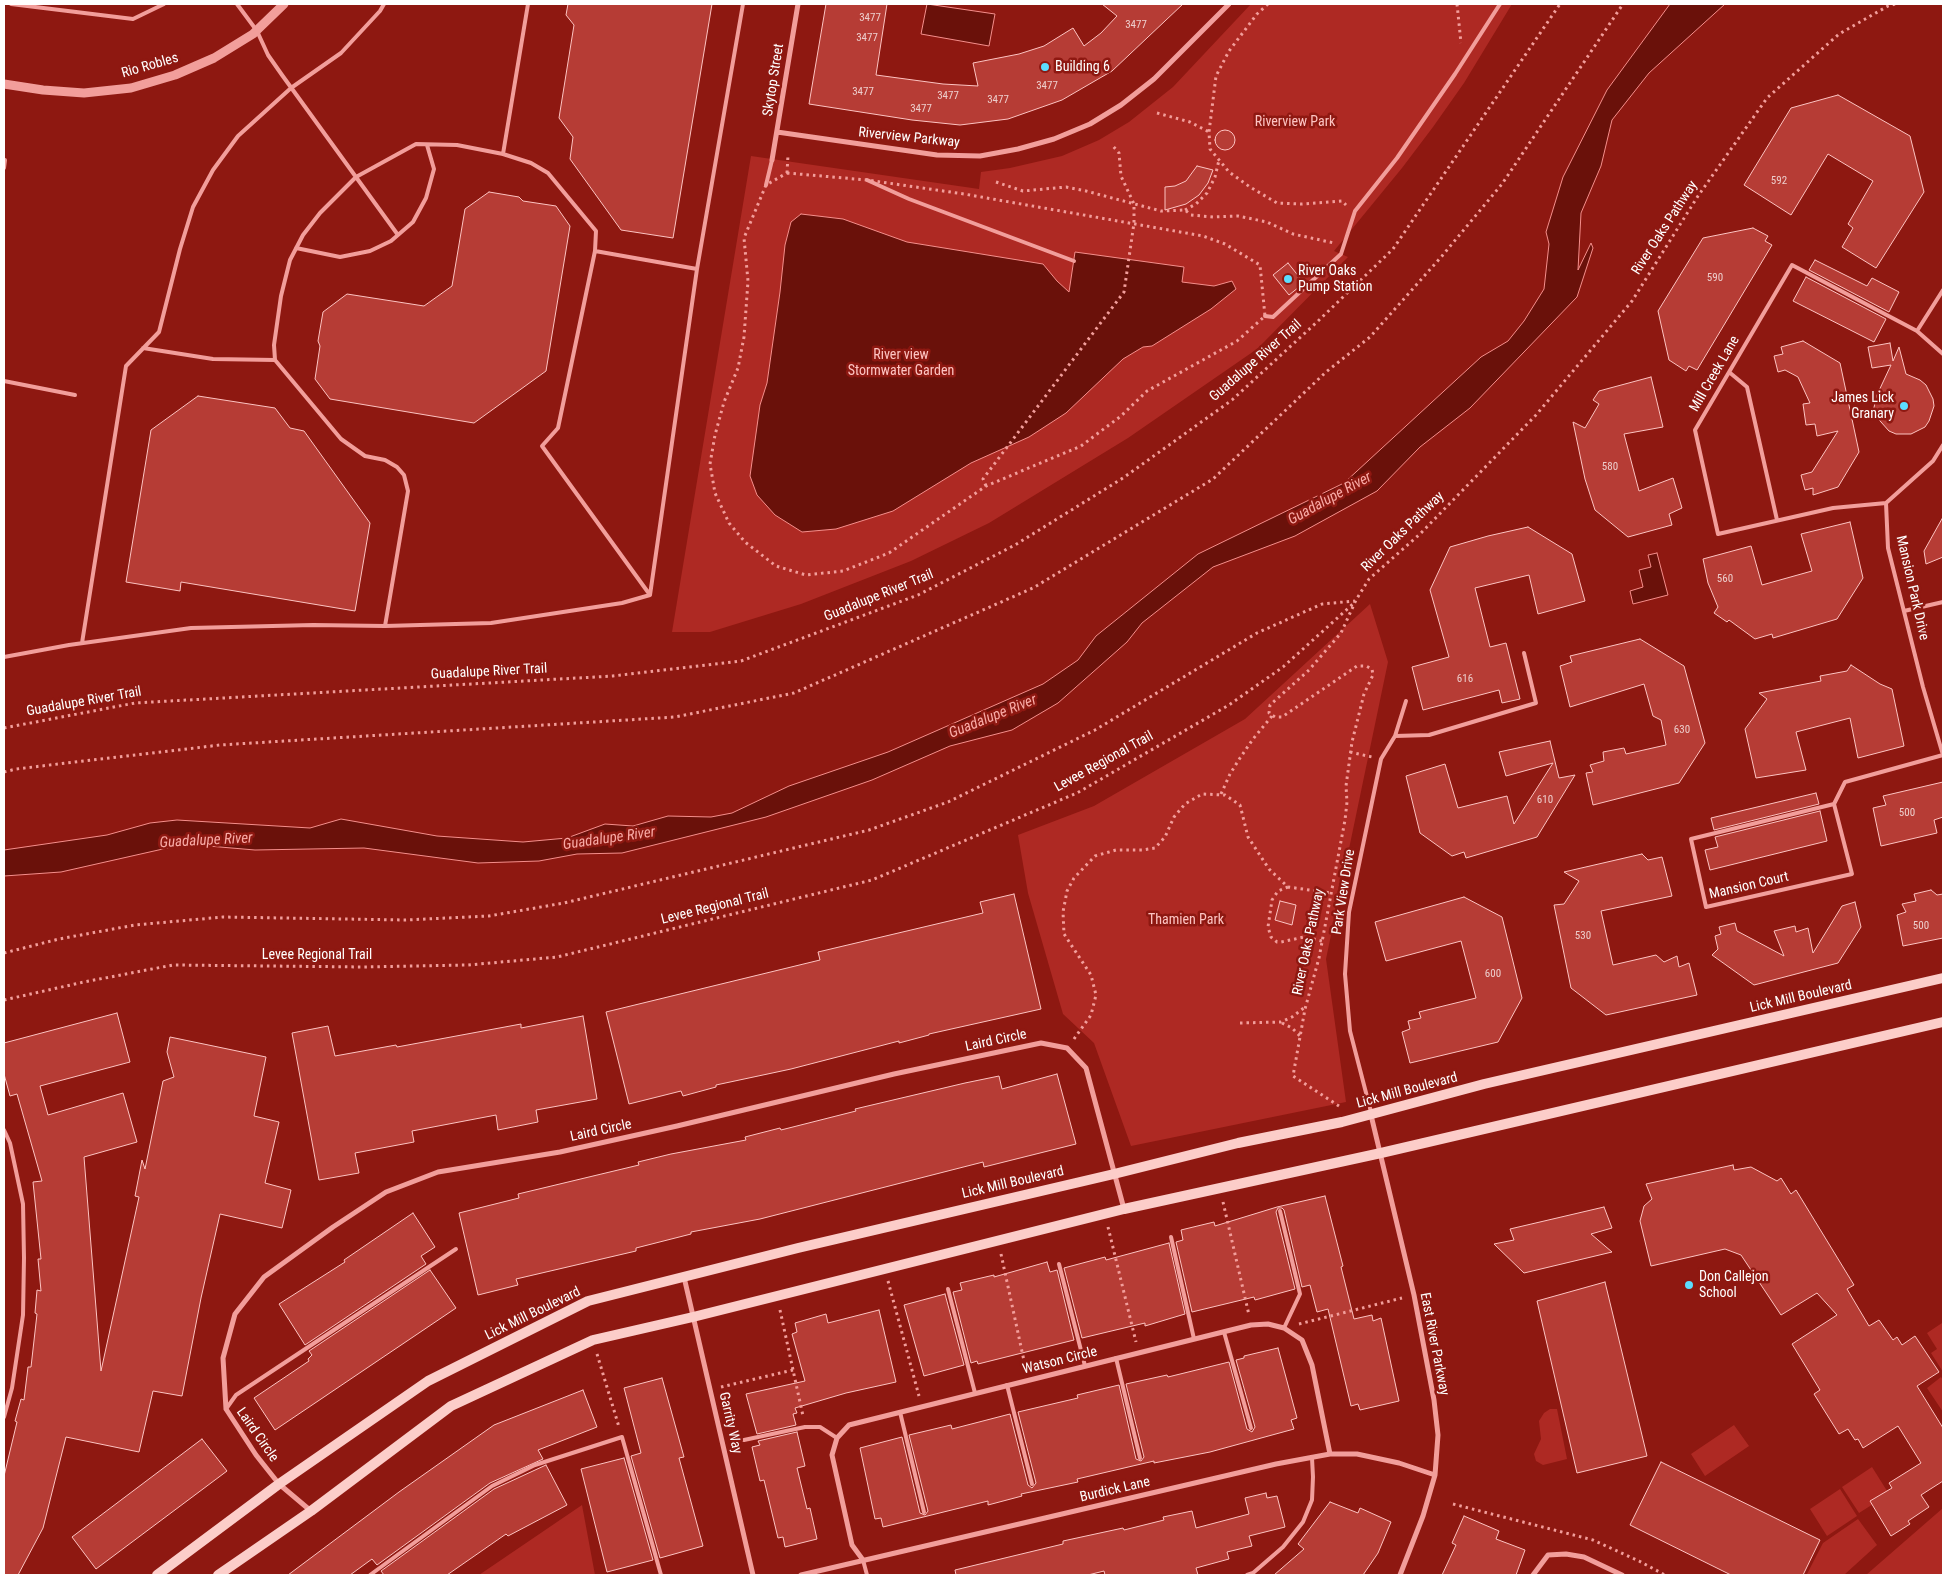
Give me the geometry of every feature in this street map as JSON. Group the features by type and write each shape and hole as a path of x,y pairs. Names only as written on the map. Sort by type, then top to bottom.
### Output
{"main road":[{"name":"Lick Mill Boulevard","path":"157,1575 279,1484 428,1381 588,1301 798,1248 1238,1143 1371,1115 1484,1084 1943,978"},
{"path":"218,1575 311,1511 451,1406 593,1340 693,1317 1124,1209 1381,1153 1943,1022"}],"street":[{"name":"Rio Robles","path":"4,84 43,90 84,93 131,88 175,75 214,58 257,30 284,4"},
{"name":"Skytop Street","path":"772,160 798,4"},
{"name":"Riverview Parkway","path":"777,132 937,155 980,156 1018,149 1054,139 1090,124 1121,105 1154,79 1229,4"},
{"name":"Laird Circle","path":"311,1511 279,1484 256,1455 226,1409 222,1358 235,1314 264,1277 333,1227 386,1192 438,1172 560,1152 904,1072 1041,1043 1067,1048"},
{"path":"1067,1048 1086,1068 1124,1209"},
{"name":"East River Parkway","path":"1371,1115 1414,1295 1434,1400 1438,1435 1435,1475 1423,1516 1400,1575"},
{"name":"Garrity Way","path":"684,1277 753,1575"},
{"name":"Watson Circle","path":"837,1438 849,1425 1116,1358 1251,1325 1268,1324 1284,1328"},
{"path":"1284,1328 1302,1340 1312,1365 1330,1454"},
{"path":"837,1438 832,1455 852,1545 863,1560"},
{"name":"Burdick Lane","path":"801,1575 1330,1454 1357,1454 1399,1463 1435,1475"},
{"path":"1533,1575 1548,1555 1566,1554 1584,1557 1622,1575"}],"lane":[{"path":"11,4 133,19 164,4"},
{"path":"238,4 257,30 268,55 398,235"},
{"path":"82,643 126,366 159,332 180,249 193,207 213,170 238,136 291,88 342,54 384,4"},
{"path":"503,154 528,4"},
{"path":"650,595 697,268 743,4"},
{"path":"1265,316 1273,317 1341,254 1355,211 1397,158 1500,4"},
{"path":"386,626 408,491 404,475 397,467 385,460 365,456 341,439 276,360 274,345 281,296 290,260 303,234 320,213 356,177 416,144 457,145 503,154 531,163 548,173 596,231 594,251 558,428 542,446 650,595"},
{"path":"296,248 340,257 370,250 398,235 413,222 426,198 434,169 427,145"},
{"path":"4,168 5,160"},
{"path":"766,185 772,160"},
{"path":"867,180 909,199 1074,261"},
{"path":"594,251 697,268"},
{"name":"Mill Creek Lane","path":"1886,503 1833,508 1718,534 1695,430 1792,265 1917,331"},
{"path":"1943,290 1917,331 1943,354"},
{"path":"143,348 213,359 276,360"},
{"path":"1729,372 1747,387 1777,520"},
{"path":"4,381 75,395"},
{"path":"1886,503 1933,461 1943,445"},
{"name":"Mansion Park Drive","path":"1886,503 1888,548 1943,755"},
{"path":"4,657 82,643 191,628 491,623 622,603 650,595"},
{"path":"1904,611 1943,602"},
{"path":"1395,736 1430,735 1536,703 1524,653"},
{"name":"Park View Drive","path":"1371,1115 1350,1031 1345,974 1349,912 1381,759 1395,736 1406,701"},
{"path":"1834,804 1845,782 1943,755"},
{"name":"Mansion Court","path":"1834,804 1852,874 1706,907 1690,839 1834,804"},
{"path":"4,1130 10,1143 23,1204 24,1258 24,1315 12,1388 4,1417"},
{"path":"1280,1211 1300,1294 1284,1328"},
{"path":"1171,1237 1194,1339"},
{"path":"226,1409 236,1395 456,1249"},
{"path":"1059,1264 1085,1366"},
{"path":"948,1289 975,1393"},
{"path":"1224,1332 1251,1428"},
{"path":"1116,1358 1140,1458"},
{"path":"1008,1385 1032,1484"},
{"path":"900,1412 924,1512"},
{"path":"744,1440 806,1426 820,1427 837,1438"},
{"path":"370,1575 492,1486 535,1465 622,1437 661,1575"},
{"path":"1247,1575 1253,1573 1283,1547 1303,1522 1312,1500 1312,1458"},
{"path":"863,1560 867,1575"}],"path":[{"path":"1268,4 1257,14 1229,51 1216,76 1209,132 1210,149 1229,172 1277,203 1302,204 1342,201 1355,211"},
{"path":"1458,4 1461,64"},
{"name":"Guadalupe River Trail","path":"4,728 135,703 613,676 742,661 918,595 1015,545 1123,478 1232,400 1317,322 1393,249 1560,4"},
{"path":"4,772 220,745 675,717 794,693 1033,588 1213,479 1326,372 1370,337 1442,256 1502,184 1623,4"},
{"name":"River Oaks Pathway","path":"1339,1106 1293,1076 1306,1006 1322,941 1345,820 1350,752 1364,694 1373,675 1372,669 1366,666 1357,666 1282,718 1275,718 1269,713 1270,706 1309,670 1341,633 1356,600 1369,579 1420,534 1536,415 1632,301 1698,196 1767,98 1838,34 1895,4"},
{"path":"1157,113 1190,122 1209,132"},
{"path":"986,486 983,479 1124,292 1134,223 1134,204 1121,176 1119,153 1112,145"},
{"path":"787,174 788,155"},
{"path":"996,182 1023,191 1066,187 1161,210 1185,210 1196,204 1207,193 1215,177 1219,160"},
{"path":"787,174 867,180 964,194 1203,236 1225,244 1260,265 1265,316 1237,341 1147,391 1121,416 1081,446 986,486 890,553 842,571 806,575 776,566 745,542 729,523 715,492 710,464 715,435 724,402 738,368 744,337 748,282 744,238 766,185 787,174"},
{"path":"1185,210 1191,215 1213,218 1238,216 1267,222 1293,234 1329,243 1346,242"},
{"path":"4,953 135,925 222,917 406,920 489,916 564,903 869,830 948,802 1095,730 1257,633 1322,604 1356,600"},
{"name":"Levee Regional Trail","path":"4,1000 172,965 364,967 459,965 557,957 872,880 1077,793 1229,705 1283,668 1356,600"},
{"path":"1221,794 1230,774 1253,738 1272,716"},
{"path":"1350,752 1381,759"},
{"path":"1067,1048 1091,1015 1096,995 1091,975 1064,934 1063,912 1067,891 1074,878 1095,856 1116,850 1155,848 1165,837 1174,817 1185,804 1202,794 1221,794 1240,805 1248,837 1269,869 1288,887"},
{"path":"1322,941 1304,937 1277,942 1271,937 1268,927 1272,900 1278,891 1288,887 1331,893"},
{"path":"1240,1023 1281,1022 1292,1017 1306,1006"},
{"path":"1281,1022 1292,1028 1300,1036"},
{"path":"1220,1188 1251,1325"},
{"path":"1105,1214 1139,1353"},
{"path":"998,1240 1029,1380"},
{"path":"884,1269 922,1406"},
{"path":"1284,1328 1414,1295"},
{"path":"777,1296 806,1426"},
{"path":"593,1340 622,1437"},
{"path":"710,1390 793,1370"},
{"path":"1453,1504 1593,1540 1665,1575"}],"green space":[{"name":"River view Stormwater Garden","path":"1251,4 1512,4 1464,83 1433,127 1334,251 1348,257 1257,349 1128,438 989,523 911,561 801,604 710,632 672,632 751,156 979,189 981,172 1010,168 1062,156 1099,140 1129,122 1173,87"},
{"name":"Thamien Park","path":"1370,604 1388,662 1326,959 1346,1102 1131,1146 1094,1043 1063,1014 1028,893 1018,835 1094,806 1245,719"},
{"path":"1942,1323 1943,1372 1931,1353 1937,1349 1927,1333"},
{"path":"1941,1377 1943,1380 1943,1412 1927,1388"},
{"path":"1550,1409 1557,1409 1567,1459 1543,1465 1536,1461 1534,1454 1541,1439 1539,1421 1544,1413"},
{"path":"1734,1425 1749,1446 1705,1476 1691,1454"},
{"path":"1872,1467 1889,1494 1859,1513 1842,1487"},
{"path":"1840,1489 1857,1516 1827,1536 1810,1509"},
{"path":"582,1505 595,1575 479,1575"},
{"path":"1943,1508 1943,1575 1866,1575"},
{"path":"1858,1519 1877,1545 1844,1575 1807,1574 1823,1543"}],"water":[{"path":"927,4 995,14 989,46 921,34"},
{"name":"Guadalupe River","path":"1670,4 1725,4 1649,73 1612,120 1601,166 1581,213 1578,270 1591,243 1593,248 1577,297 1470,408 1420,447 1377,491 1295,536 1213,567 1142,623 1127,642 1058,703 1012,730 950,746 872,780 766,817 622,853 577,854 539,861 478,863 364,848 255,850 185,844 61,872 4,876 4,850 107,835 150,823 177,820 310,828 341,819 437,836 523,842 567,838 605,824 633,826 668,816 711,817 732,813 789,786 888,752 1043,684 1078,660 1096,636 1198,554 1344,483 1481,357 1508,341 1524,321 1544,289 1549,244 1546,232 1563,177 1607,90"},
{"path":"801,214 843,219 907,242 1043,264 1069,292 1075,252 1184,267 1182,282 1214,286 1232,281 1236,289 1211,309 1152,346 1143,347 1123,359 1066,413 1029,437 971,463 893,511 836,529 802,532 775,515 757,495 750,476 760,405 767,383 785,245 791,222"},
{"path":"1657,553 1668,595 1633,604 1630,591 1643,587 1639,570 1651,567 1648,555"}],"building":[{"path":"568,4 712,4 673,238 621,230 570,159 573,137 559,118 574,25 566,15"},
{"name":"Building 6","path":"826,4 887,4 876,75 943,84 978,86 973,63 1019,54 1044,46 1073,28 1084,46 1101,33 1117,16 1102,4 1183,4 1112,71 1062,100 1008,119 960,125 912,120 809,104"},
{"path":"1838,95 1910,136 1924,192 1876,268 1842,247 1853,228 1848,224 1873,181 1828,154 1791,215 1744,185 1791,108"},
{"path":"1225,130 1232,133 1235,140 1232,147 1225,150 1218,147 1215,140 1218,133"},
{"path":"1197,166 1213,170 1208,183 1199,195 1186,204 1165,210 1165,187 1175,186 1186,181"},
{"path":"489,192 519,197 523,201 556,206 570,226 546,371 474,423 330,399 315,379 320,346 318,341 323,312 347,294 424,306 452,286 465,209"},
{"path":"1753,228 1768,236 1765,241 1772,245 1697,370 1689,366 1686,371 1669,360 1658,311 1703,238"},
{"path":"1815,260 1867,286 1872,278 1899,292 1889,312 1809,270"},
{"name":"River Oaks Pump Station","path":"1288,263 1304,283 1289,295 1273,275"},
{"path":"1806,277 1886,319 1874,342 1793,301"},
{"path":"1803,341 1840,363 1859,452 1838,487 1813,495 1813,488 1805,490 1801,475 1812,472 1838,431 1817,436 1815,424 1806,425 1803,404 1810,403 1798,377 1785,370 1778,372 1774,356 1783,354 1781,347"},
{"name":"James Lick Granary","path":"1890,343 1893,361 1899,347 1906,374 1926,385 1933,399 1934,406 1929,421 1925,427 1911,434 1896,434 1889,431 1873,413 1876,397 1891,365 1872,368 1868,347"},
{"path":"1651,377 1663,427 1624,434 1639,491 1673,478 1682,508 1669,514 1672,525 1628,537 1595,510 1585,479 1573,422 1585,428 1599,404 1593,400 1599,391"},
{"path":"198,396 275,408 290,428 304,431 370,523 355,611 181,582 180,591 126,582 151,430"},
{"path":"1943,517 1943,557 1926,564 1924,551"},
{"path":"1850,522 1863,578 1837,619 1773,638 1772,634 1755,639 1729,620 1727,622 1714,613 1718,607 1708,583 1703,559 1751,546 1762,585 1812,571 1801,534"},
{"path":"1528,527 1572,554 1585,601 1538,614 1529,575 1475,588 1490,647 1506,643 1520,699 1502,703 1499,690 1423,710 1412,667 1449,657 1430,590 1450,547"},
{"path":"1640,639 1684,666 1705,743 1679,783 1593,805 1586,773 1593,772 1590,765 1604,761 1603,752 1624,748 1626,754 1666,745 1661,720 1653,716 1644,684 1570,707 1560,666 1572,662 1570,656"},
{"path":"1851,665 1880,684 1892,689 1904,746 1858,758 1850,718 1796,732 1806,770 1756,778 1745,729 1767,699 1759,693 1821,681 1820,676 1847,671"},
{"path":"1550,741 1559,778 1575,775 1537,837 1466,858 1464,852 1452,856 1420,833 1406,776 1445,764 1458,808 1507,796 1514,824 1553,763 1506,776 1499,752"},
{"path":"1943,782 1943,817 1934,820 1937,833 1881,846 1873,808 1886,805 1883,796"},
{"path":"1816,793 1819,804 1714,830 1711,818"},
{"path":"1820,811 1827,841 1710,870 1705,850 1718,847 1715,837"},
{"path":"1642,854 1648,860 1662,857 1672,896 1601,911 1613,965 1656,955 1664,962 1677,956 1679,967 1689,963 1697,995 1606,1015 1571,988 1554,905 1564,904 1579,881 1564,872"},
{"path":"1931,890 1937,895 1943,894 1943,938 1903,946 1897,915 1906,912 1902,904 1916,901 1914,894"},
{"path":"1014,894 1041,1009 716,1085 716,1087 683,1096 681,1091 629,1104 606,1012 820,960 818,952 983,913 980,902"},
{"path":"1464,897 1502,917 1522,998 1498,1042 1410,1063 1402,1032 1410,1029 1408,1021 1421,1018 1419,1012 1476,998 1461,941 1386,961 1375,922"},
{"path":"1280,901 1296,905 1292,925 1275,920"},
{"path":"1855,902 1861,927 1838,963 1754,985 1712,955 1718,949 1715,936 1721,934 1719,927 1735,923 1737,931 1784,956 1774,931 1795,926 1796,932 1808,928 1813,953 1842,906"},
{"path":"117,1013 130,1062 40,1086 48,1115 123,1093 137,1142 84,1157 101,1371 139,1197 135,1196 142,1160 145,1169 163,1081 174,1077 167,1052 170,1037 266,1057 254,1116 279,1122 265,1183 291,1190 282,1228 220,1214 182,1396 153,1391 139,1452 66,1437 43,1528 18,1575 4,1575 4,1476 17,1422 15,1421 21,1399 24,1400 28,1367 31,1367 37,1314 35,1313 37,1290 41,1291 38,1259 41,1259 33,1182 42,1181 17,1094 10,1096 4,1074 4,1043"},
{"path":"583,1016 597,1099 536,1110 538,1122 498,1130 496,1115 412,1131 414,1142 355,1153 359,1173 319,1180 292,1033 328,1026 335,1056 396,1045 397,1047 521,1024 521,1028"},
{"path":"1057,1074 1076,1144 984,1167 983,1162 760,1219 691,1232 691,1234 636,1248 636,1251 516,1279 518,1285 478,1295 459,1213 519,1198 518,1194 639,1165 638,1162 746,1140 745,1137 780,1128 781,1130 856,1111 855,1109 965,1083 999,1076 1002,1089"},
{"path":"1733,1165 1734,1170 1751,1167 1777,1181 1781,1178 1791,1194 1796,1190 1854,1285 1847,1289 1869,1326 1879,1320 1893,1340 1897,1337 1902,1345 1915,1336 1939,1372 1917,1386 1943,1428 1943,1481 1921,1495 1929,1507 1908,1521 1910,1524 1891,1536 1870,1501 1892,1488 1889,1483 1921,1463 1898,1426 1863,1448 1858,1439 1855,1440 1848,1429 1839,1434 1814,1394 1820,1390 1792,1344 1837,1315 1817,1293 1781,1315 1741,1255 1725,1249 1651,1266 1640,1221 1644,1206 1652,1199 1646,1184"},
{"path":"1325,1196 1354,1319 1372,1315 1373,1321 1381,1318 1399,1401 1360,1410 1358,1404 1351,1406 1328,1309 1317,1312 1310,1285 1302,1287 1282,1208 1278,1208 1276,1212 1295,1289 1255,1300 1254,1297 1192,1312 1176,1242 1183,1240 1181,1230 1214,1222 1215,1226 1277,1207"},
{"path":"1604,1207 1612,1228 1591,1234 1612,1252 1524,1273 1494,1244 1514,1240 1510,1229"},
{"path":"413,1213 435,1247 421,1256 426,1264 305,1345 279,1304 345,1262 344,1260"},
{"path":"1169,1243 1185,1314 1145,1326 1145,1323 1082,1338 1064,1268 1105,1257 1106,1260"},
{"path":"1047,1262 1050,1272 1057,1270 1074,1340 978,1364 977,1361 971,1363 953,1292 962,1290 960,1283 994,1275 994,1277"},
{"path":"430,1270 456,1308 275,1430 254,1398 309,1361 308,1359 312,1355 309,1351"},
{"path":"1605,1282 1647,1456 1577,1473 1537,1301"},
{"path":"945,1294 964,1365 924,1376 904,1305"},
{"path":"879,1310 896,1382 846,1393 795,1408 797,1413 793,1414 796,1425 757,1434 746,1394 805,1381 792,1334 797,1332 795,1323 826,1314 828,1323"},
{"path":"1278,1348 1297,1418 1291,1420 1294,1429 1210,1452 1154,1463 1154,1461 1077,1479 1078,1482 1021,1494 1022,1496 988,1505 988,1501 883,1527 881,1518 875,1519 860,1448 902,1437 920,1513 925,1515 928,1511 909,1435 951,1425 952,1429 1010,1414 1028,1485 1032,1488 1036,1483 1018,1412 1078,1398 1077,1395 1119,1385 1136,1459 1141,1461 1144,1457 1126,1384 1167,1375 1168,1377 1229,1362 1247,1429 1252,1432 1255,1427 1236,1360 1244,1358 1244,1356"},
{"path":"662,1378 684,1457 679,1458 703,1546 660,1558 631,1456 641,1453 624,1388"},
{"path":"583,1390 597,1427 538,1450 543,1459 490,1483 377,1565 372,1559 350,1575 288,1575 399,1492 494,1425"},
{"path":"797,1432 805,1466 797,1468 807,1509 810,1508 817,1539 785,1547 783,1537 778,1538 764,1480 760,1481 752,1447 760,1445 758,1441"},
{"path":"202,1439 227,1471 96,1569 72,1537"},
{"path":"624,1458 653,1560 607,1572 581,1469"},
{"path":"1661,1462 1820,1540 1803,1575 1731,1575 1630,1525"},
{"path":"546,1465 567,1505 508,1536 506,1534 447,1575 384,1575 381,1571 494,1489"},
{"path":"1266,1493 1267,1498 1277,1496 1285,1527 1249,1536 1252,1546 1227,1552 1229,1559 1196,1568 1198,1575 1105,1575 1104,1571 1088,1575 956,1575 955,1570 1063,1544 1063,1541 1123,1528 1124,1530 1164,1520 1163,1517 1192,1511 1196,1528 1249,1514 1245,1498"},
{"path":"1330,1502 1358,1513 1360,1508 1391,1522 1378,1553 1363,1575 1274,1575 1304,1549 1298,1544"},
{"path":"1464,1516 1499,1531 1496,1539 1525,1550 1516,1575 1442,1575 1456,1545 1452,1543"}],"place":[{"name":"Building 6","path":"1045,67"},
{"name":"River Oaks Pump Station","path":"1288,279"},
{"name":"James Lick Granary","path":"1904,406"},
{"name":"Don Callejon School","path":"1689,1285"}],"park label":[{"name":"Riverview Park","path":"1295,122"}]}
